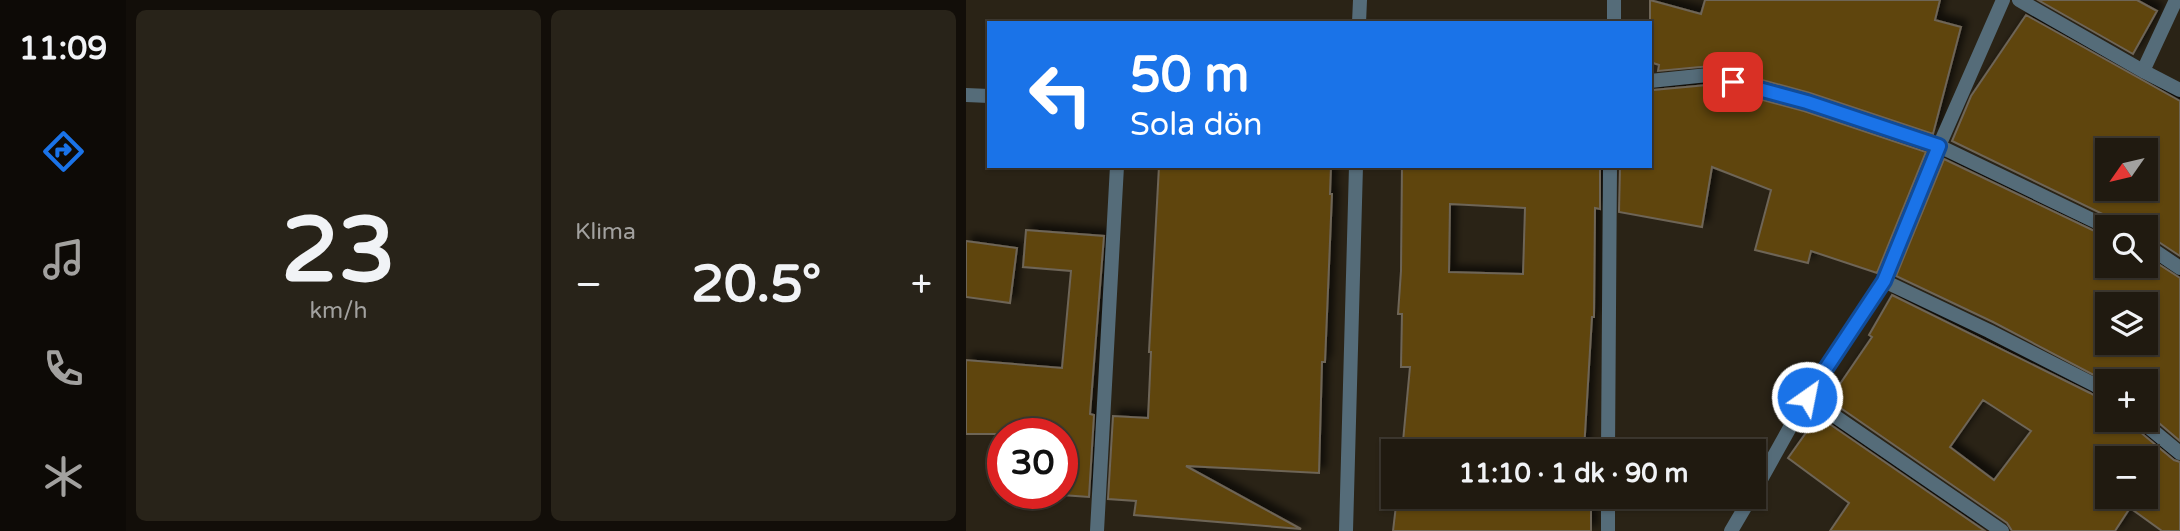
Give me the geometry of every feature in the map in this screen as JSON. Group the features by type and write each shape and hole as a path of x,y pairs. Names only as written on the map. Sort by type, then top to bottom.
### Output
{"street":[{"path":"1359,21 1360,0"},
{"path":"1614,0 1614,21"},
{"path":"1766,470 1807,397 1884,281 2003,0"},
{"path":"2019,0 2180,90"},
{"path":"2143,71 2176,0"},
{"path":"1652,81 1708,75 1807,102 1939,146 2095,221"},
{"path":"966,95 987,96"},
{"path":"1097,531 1117,168"},
{"path":"1346,531 1356,168"},
{"path":"1608,439 1610,168"},
{"path":"2158,253 2180,268"},
{"path":"1884,281 2095,384"},
{"path":"1807,397 2002,531"},
{"path":"2155,432 2180,453"},
{"path":"1608,509 1608,531"},
{"path":"1731,531 1744,509"}],"building":[{"path":"1650,0 1701,14 1705,0 1940,0 1935,20 1961,27 1933,134 1810,93 1711,66 1658,71 1659,65 1652,63"},
{"path":"2038,0 2137,0 2157,11 2133,54"},
{"path":"2026,15 2180,101 2180,256 2158,242 2158,215 2105,215 1952,141 1971,96"},
{"path":"1707,85 1804,111 1926,152 1877,273 1811,251 1808,263 1755,250 1771,190 1712,167 1702,227 1619,212 1620,168 1652,168 1653,90"},
{"path":"1944,159 2095,231 2095,278 2158,278 2158,264 2180,278 2180,441 2158,422 2158,369 2095,369 2095,376 1993,322 1896,276"},
{"path":"1159,168 1331,168 1319,473 1186,466 1301,529 1134,515 1136,501 1108,499 1113,416 1148,418"},
{"path":"1402,168 1600,168 1600,209 1595,208 1594,317 1585,439 1403,439 1410,367 1401,367 1402,314 1398,314","holes":["1450,204 1525,208 1523,274 1449,272"]},
{"path":"1026,230 1104,236 1090,414 1094,415 1089,497 1078,496 1078,418 987,418 987,434 966,434 966,360 1062,368 1071,271 1023,267"},
{"path":"966,241 1017,248 1010,303 966,297"},
{"path":"1892,295 2095,396 2095,432 2140,432 2157,446 2095,446 2095,509 2129,509 2115,531 2012,531 2007,523 1829,400 1872,337 1869,335","holes":["1983,400 2031,431 1994,480 1950,447"]},
{"path":"1818,416 1985,531 1830,531 1849,503 1788,458"},
{"path":"2158,447 2180,462 2180,531 2162,531 2131,509 2158,509"},
{"path":"1396,509 1591,509 1591,531 1393,531"}],"route":[{"path":"1733,82 1807,102 1939,146 1884,281 1807,397"}]}
